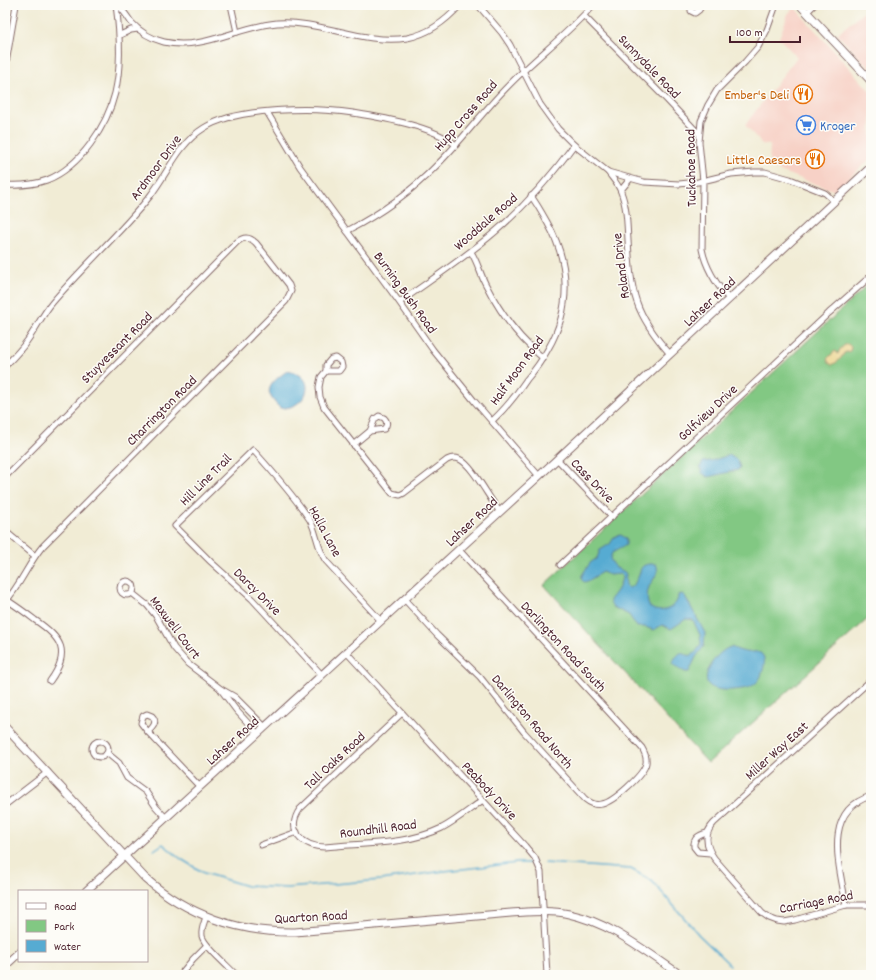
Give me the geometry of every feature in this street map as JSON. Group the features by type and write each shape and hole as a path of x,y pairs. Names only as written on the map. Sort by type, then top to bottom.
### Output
{"street":[{"path":"5,69 16,5"},
{"path":"117,5 138,29 157,40 182,44 199,42 261,25 289,23 377,38 398,39 413,37 428,31 447,19 460,5"},
{"path":"5,184 22,186 31,185 50,179 68,168 92,142 103,124 115,93 120,35 117,5"},
{"path":"231,5 238,32"},
{"path":"478,5 502,33 546,113 558,129 574,145 608,172 630,179 661,184 680,184 738,173 765,172 790,179 825,193 834,201"},
{"name":"Hupp Cross Road","path":"347,231 395,202 427,174 456,145 492,102 523,70 584,16 593,5"},
{"path":"693,5 690,8 695,13 702,5"},
{"name":"Tuckahoe Road","path":"729,299 714,279 704,259 699,134 705,110 714,94 721,85 754,53 767,30 776,5"},
{"path":"800,5 871,81"},
{"path":"807,12 814,5"},
{"name":"Sunnydale Road","path":"584,16 699,134"},
{"path":"120,35 131,30 138,29"},
{"name":"Ardmoor Drive","path":"5,366 27,341 51,304 144,204 152,194 180,149 189,139 205,127 233,116 268,112 313,110 344,112 404,123 445,137 456,145"},
{"name":"Burning Bush Road","path":"268,112 300,167 441,360 539,476"},
{"name":"Wooddale Road","path":"400,302 471,252 504,224 531,196 574,145"},
{"name":"Lahser Road","path":"87,890 405,600 871,167"},
{"name":"Roland Drive","path":"608,172 621,190 627,211 630,274 635,299 648,327 670,354"},
{"path":"621,190 630,179"},
{"name":"Half Moon Road","path":"492,421 518,392 543,358 555,337 565,299 565,277 562,256 557,240 536,202 531,196"},
{"name":"Stuyvessant Road","path":"5,477 240,239 246,238"},
{"name":"Charrington Road","path":"6,601 20,582 35,556 112,476 286,301 291,291 289,285 256,243 246,238"},
{"path":"471,252 486,284 503,314 523,339 543,358"},
{"name":"Golfview Drive","path":"560,565 871,276"},
{"path":"326,371 321,377 319,388 322,402 327,412 390,490 396,495 411,489 447,460 451,458 458,459 471,470 500,512"},
{"path":"353,445 370,431"},
{"name":"Hill Line Trail","path":"175,526 253,450"},
{"name":"Halla Lane","path":"253,450 310,521 320,552 381,621"},
{"name":"Cass Drive","path":"557,459 612,517"},
{"name":"Darcy Drive","path":"175,526 252,599 322,675"},
{"path":"5,531 35,556"},
{"name":"Darlington Road South","path":"459,550 639,744 644,752 646,762"},
{"name":"Maxwell Court","path":"132,593 147,605 156,616 183,659 220,689 235,697 265,727"},
{"name":"Darlington Road North","path":"405,600 437,635 480,677 524,732 588,802 596,805 607,802 638,776 644,769 646,762"},
{"path":"6,601 48,629 58,640 61,660 58,670 50,681"},
{"name":"Peabody Drive","path":"346,653 535,858 541,872 547,975"},
{"name":"Miller Way East","path":"710,853 698,852 694,847 694,841 696,838 707,833 716,821 871,680"},
{"name":"Maxwell Court","path":"220,689 236,710 258,734"},
{"name":"Tall Oaks Road","path":"297,832 295,822 300,809 402,713"},
{"name":"Quarton Road","path":"5,727 145,878 177,902 206,917 251,930 284,932 511,913 544,912 568,914 605,926 681,975"},
{"path":"148,732 200,787"},
{"path":"107,753 119,763 126,778 146,792 166,818"},
{"path":"5,806 48,772"},
{"path":"846,905 837,842 838,828 842,818 850,808 861,799 871,796"},
{"name":"Roundhill Road","path":"297,832 303,841 316,847 400,840 426,834 443,827 460,817 483,800"},
{"path":"262,845 297,832"},
{"name":"Carriage Road","path":"707,833 707,843 710,853 762,913 772,920 780,922 789,921 846,905 871,905"},
{"path":"206,917 202,935 207,945 236,975"},
{"path":"180,975 207,945"},
{"path":"5,966 18,954"}],"shaded area":[{"path":"871,6 871,70 837,34"},
{"path":"794,7 871,92 871,158 835,191 769,167 770,145 762,144 745,125 797,57 779,38 788,14"}],"green space":[{"path":"871,282 871,616 708,763 544,585"}],"sand":[{"path":"848,344 851,347 850,351 844,353 834,364 832,365 829,363 827,359 834,352 836,351 838,354 844,345"}],"water":[{"path":"287,371 298,374 304,379 307,385 306,392 297,404 280,408 272,399 269,391 274,381"},
{"path":"729,455 737,460 740,467 738,470 708,477 702,473 700,467 703,462"},
{"path":"621,535 626,539 626,545 612,553 610,559 616,568 626,573 627,587 629,588 635,583 643,566 656,564 657,573 649,587 647,597 650,607 660,611 670,608 674,605 678,595 682,594 685,596 705,633 704,646 696,657 689,672 685,672 672,664 680,653 692,655 701,644 700,635 693,620 686,619 671,629 662,625 654,630 645,627 637,627 629,615 613,607 610,603 610,600 620,584 622,577 621,574 610,575 602,572 588,581 584,582 581,579 590,563 597,558 600,550 610,544 615,536"},
{"path":"731,647 740,651 761,653 764,657 764,668 759,680 750,687 734,690 720,690 714,688 707,682 706,677 710,666 722,652"}],"waterway":[{"path":"154,850 163,844 181,859 204,873 247,886 287,888 381,880 517,863 534,863"},
{"path":"544,863 631,869 652,881 699,935 730,965"}],"place":[{"name":"Ember's Deli","path":"803,94"},
{"name":"Kroger","path":"806,125"},
{"name":"Little Caesars","path":"815,159"}]}
